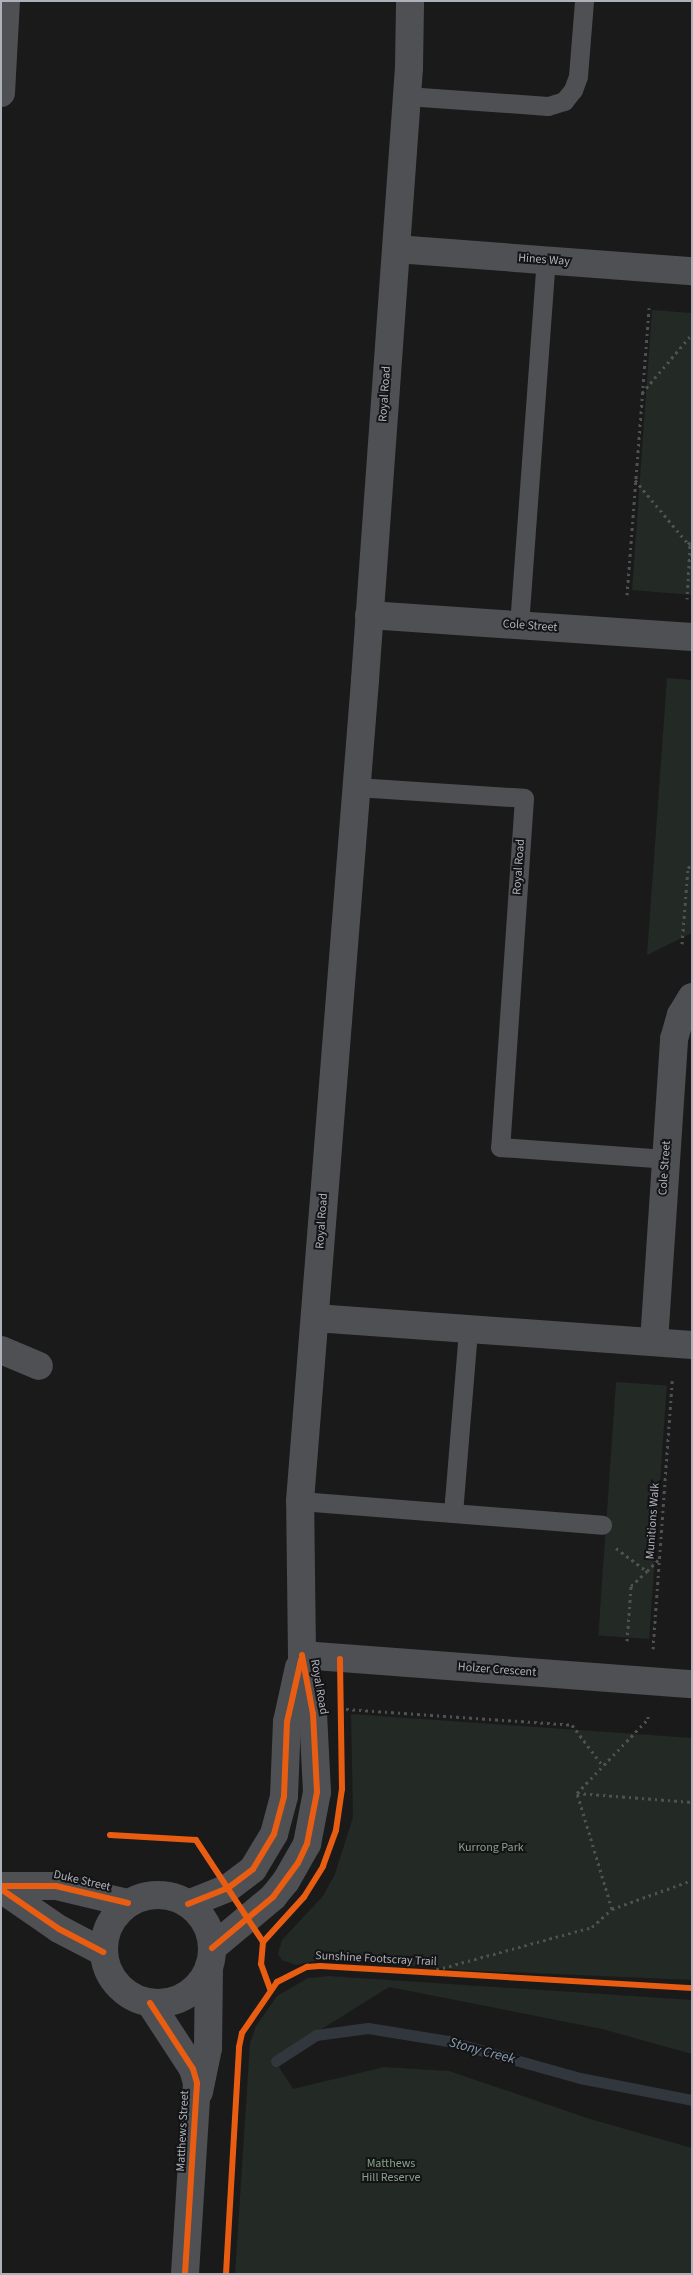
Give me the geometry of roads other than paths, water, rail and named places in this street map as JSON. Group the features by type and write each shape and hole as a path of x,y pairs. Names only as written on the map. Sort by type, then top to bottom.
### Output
{"street":[{"path":"1,93 6,1"},
{"name":"Royal Road","path":"211,1957 273,1897 298,1863 307,1844 317,1792 313,1714 302,1656 300,1501 396,249 410,1"},
{"name":"Hines Way","path":"396,249 692,271"},
{"name":"Cole Street","path":"369,614 692,638"},
{"name":"Cole Street","path":"654,1342 674,1039 681,1015 692,997"},
{"path":"315,1318 692,1345"},
{"path":"1,1350 39,1366"},
{"name":"Royal Road","path":"188,1904 228,1888 253,1869 274,1834 284,1796 287,1722 302,1656"},
{"name":"Holzer Crescent","path":"302,1656 692,1684"},
{"name":"Duke Street","path":"1,1887 56,1886 128,1904"},
{"name":"Duke Street","path":"1,1887 58,1929 103,1952"},
{"path":"158,1894 188,1904 205,1923 211,1957 201,1982 186,1995 169,2002 150,2003 132,1998 118,1986 107,1970 103,1952 110,1924 128,1904 142,1897 158,1894"},
{"name":"Matthews Street","path":"185,2274 196,2103 208,2048 211,1957"},
{"name":"Matthews Street","path":"150,2003 193,2069 196,2103"}],"lane":[{"path":"406,96 548,106 564,100 573,90 578,76 584,1"},
{"path":"519,625 546,260"},
{"name":"Royal Road","path":"356,787 524,798 500,1147 666,1159"},
{"path":"453,1513 468,1329"},
{"path":"300,1501 602,1525"}],"waterway":[{"name":"Stony Creek","path":"276,2061 316,2035 368,2028 448,2041 580,2078 692,2100"}],"park label":[{"name":"Kurrong Park","path":"491,1848"},
{"name":"Matthews Hill Reserve","path":"391,2171"}]}
